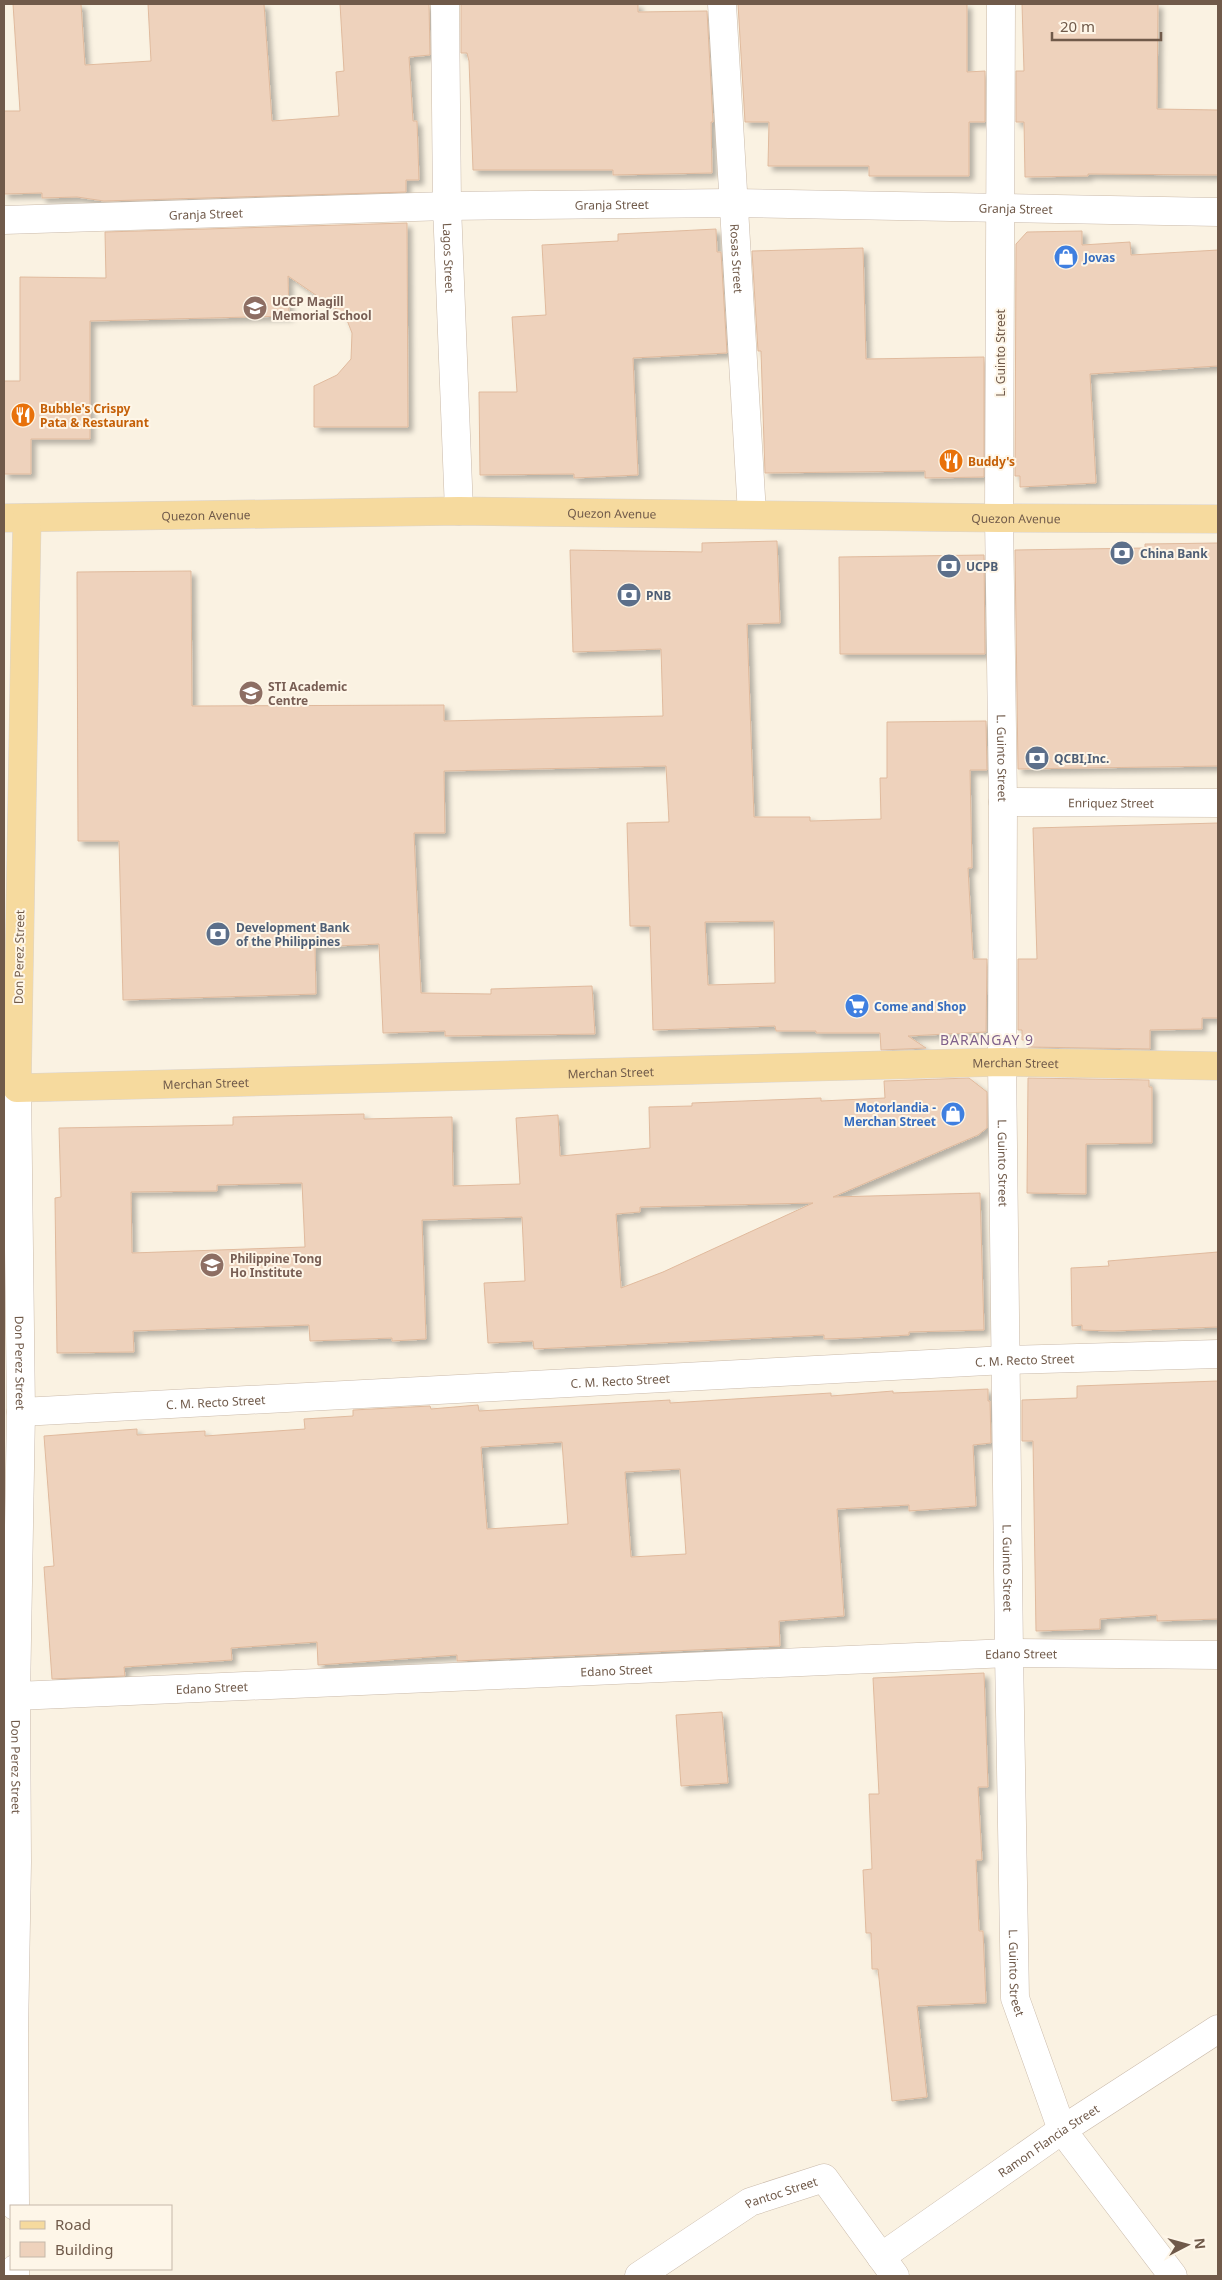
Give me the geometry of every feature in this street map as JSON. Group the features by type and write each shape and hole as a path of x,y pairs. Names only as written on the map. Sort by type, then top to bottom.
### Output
{"main road":[{"name":"Quezon Avenue","path":"15,518 459,511 1218,519"},
{"name":"Don Perez Street","path":"11,1088 15,518"},
{"name":"Merchan Street","path":"11,1088 1002,1062 1218,1066"}],"street":[{"name":"Lagos Street","path":"445,4 447,206 459,511"},
{"name":"Rosas Street","path":"722,4 752,514"},
{"name":"L. Guinto Street","path":"1001,4 999,518 1002,1062 1015,1998 1062,2130 1173,2276"},
{"name":"Granja Street","path":"4,220 447,206 733,204 1218,212"},
{"name":"Enriquez Street","path":"1002,802 1218,803"},
{"name":"Don Perez Street","path":"11,1088 21,1412 9,2035 15,2205"},
{"name":"C. M. Recto Street","path":"21,1412 1006,1360 1218,1354"},
{"name":"Edano Street","path":"16,1696 1009,1653 1218,1655"},
{"name":"Ramon Flancia Street","path":"888,2267 1062,2130 1218,2029"},
{"name":"Pantoc Street","path":"639,2276 750,2202 824,2178 888,2267"}],"building":[{"path":"13,4 81,4 85,65 151,61 148,4 264,4 272,121 339,116 336,72 344,71 340,4 429,4 430,55 409,57 413,121 417,121 419,180 406,180 406,192 104,201 77,197 42,198 42,193 4,194 4,111 20,111"},
{"path":"461,4 638,4 638,12 707,11 713,122 711,122 712,173 613,175 613,170 473,170 469,61 467,53 461,53"},
{"path":"738,4 967,4 967,72 985,71 985,122 969,122 969,176 869,176 869,166 768,166 769,122 745,122"},
{"path":"1022,4 1158,4 1157,109 1218,110 1218,175 1088,174 1088,176 1025,177 1024,122 1016,122 1016,71 1024,71"},
{"path":"407,223 408,427 314,427 314,386 337,375 351,359 352,333 345,315 288,276 289,316 90,321 90,439 31,439 31,474 4,474 4,381 20,381 20,277 106,278 105,232"},
{"path":"716,229 717,252 721,252 727,353 633,358 638,475 574,478 574,474 480,475 479,392 517,392 512,317 546,315 542,245 618,241 618,234"},
{"path":"1082,231 1082,245 1130,242 1131,255 1218,250 1218,366 1090,374 1096,483 1020,487 1020,476 1015,476 1016,244 1027,232"},
{"path":"863,248 866,359 984,357 984,477 925,478 925,471 765,473 761,351 758,351 752,251"},
{"path":"777,541 780,623 747,624 754,817 810,817 810,821 881,819 880,778 887,778 887,722 986,721 987,770 970,770 972,868 968,868 973,959 987,959 986,1032 908,1036 926,1048 881,1050 880,1033 776,1031 775,1026 653,1030 650,926 630,926 627,823 669,822 666,766 444,771 445,833 414,833 421,993 491,994 491,989 592,986 595,1034 445,1036 445,1031 383,1033 379,944 315,947 316,994 123,1000 119,841 78,841 77,572 191,571 192,706 444,705 444,721 663,716 661,649 573,652 570,550 702,552 702,543","holes":["774,921 775,983 708,985 705,922"]},
{"path":"1218,543 1218,766 1018,769 1015,550 1145,548 1145,544"},
{"path":"984,555 985,654 840,654 839,557"},
{"path":"1218,823 1218,1018 1202,1018 1202,1029 1150,1030 1150,1049 1028,1047 1028,1040 1022,1040 1022,1030 1018,1030 1018,959 1037,959 1033,828"},
{"path":"969,1078 987,1092 987,1128 978,1135 833,1197 980,1193 984,1330 909,1332 909,1335 854,1338 824,1339 824,1335 534,1349 533,1341 488,1343 484,1283 525,1281 522,1217 422,1220 426,1339 392,1341 392,1338 310,1341 309,1325 133,1331 134,1352 57,1353 55,1198 61,1197 59,1128 233,1125 233,1117 364,1114 364,1119 452,1117 453,1186 520,1184 516,1118 558,1115 560,1156 650,1148 649,1107 692,1106 692,1103 821,1098 821,1101 885,1098 884,1081","holes":["302,1183 305,1247 132,1253 131,1192 217,1191 217,1185","813,1203 663,1272 621,1288 616,1214 640,1212 640,1207"]},
{"path":"1028,1078 1149,1080 1149,1087 1152,1087 1152,1143 1086,1144 1086,1194 1027,1193"},
{"path":"1218,1252 1218,1327 1113,1331 1082,1330 1082,1325 1072,1326 1071,1268 1109,1266 1108,1261"},
{"path":"1218,1381 1218,1619 1157,1621 1157,1615 1100,1619 1100,1629 1036,1631 1033,1441 1022,1441 1022,1400 1077,1398 1077,1386"},
{"path":"988,1389 991,1443 973,1445 976,1506 909,1511 909,1505 837,1509 844,1616 779,1621 780,1646 457,1661 457,1655 318,1665 317,1642 231,1648 232,1660 124,1667 125,1676 52,1679 44,1567 54,1566 44,1436 137,1429 137,1435 205,1431 205,1436 305,1429 304,1419 353,1416 353,1410 430,1406 431,1409 478,1405 479,1411 670,1400 670,1403 831,1393 831,1396 893,1391 893,1393","holes":["562,1442 568,1524 487,1529 481,1447","680,1469 686,1554 631,1557 625,1472"]},
{"path":"984,1673 988,1787 978,1787 982,1860 976,1860 979,1931 983,1931 986,2003 917,2006 927,2097 892,2101 878,1969 872,1969 871,1933 866,1933 863,1870 872,1869 869,1794 879,1794 873,1678"},
{"path":"722,1712 728,1783 681,1786 676,1715"}],"place":[{"name":"Jovas","path":"1066,257"},
{"name":"UCCP Magill Memorial School","path":"255,308"},
{"name":"Bubble's Crispy Pata & Restaurant","path":"23,415"},
{"name":"Buddy's","path":"951,461"},
{"name":"China Bank","path":"1122,553"},
{"name":"UCPB","path":"949,566"},
{"name":"PNB","path":"629,595"},
{"name":"STI Academic Centre","path":"251,693"},
{"name":"QCBI,Inc.","path":"1037,758"},
{"name":"Development Bank of the Philippines","path":"218,934"},
{"name":"Come and Shop","path":"857,1006"},
{"name":"Motorlandia - Merchan Street","path":"953,1114"},
{"name":"Philippine Tong Ho Institute","path":"212,1265"}],"district":[{"name":"BARANGAY 9","path":"987,1039"}]}
